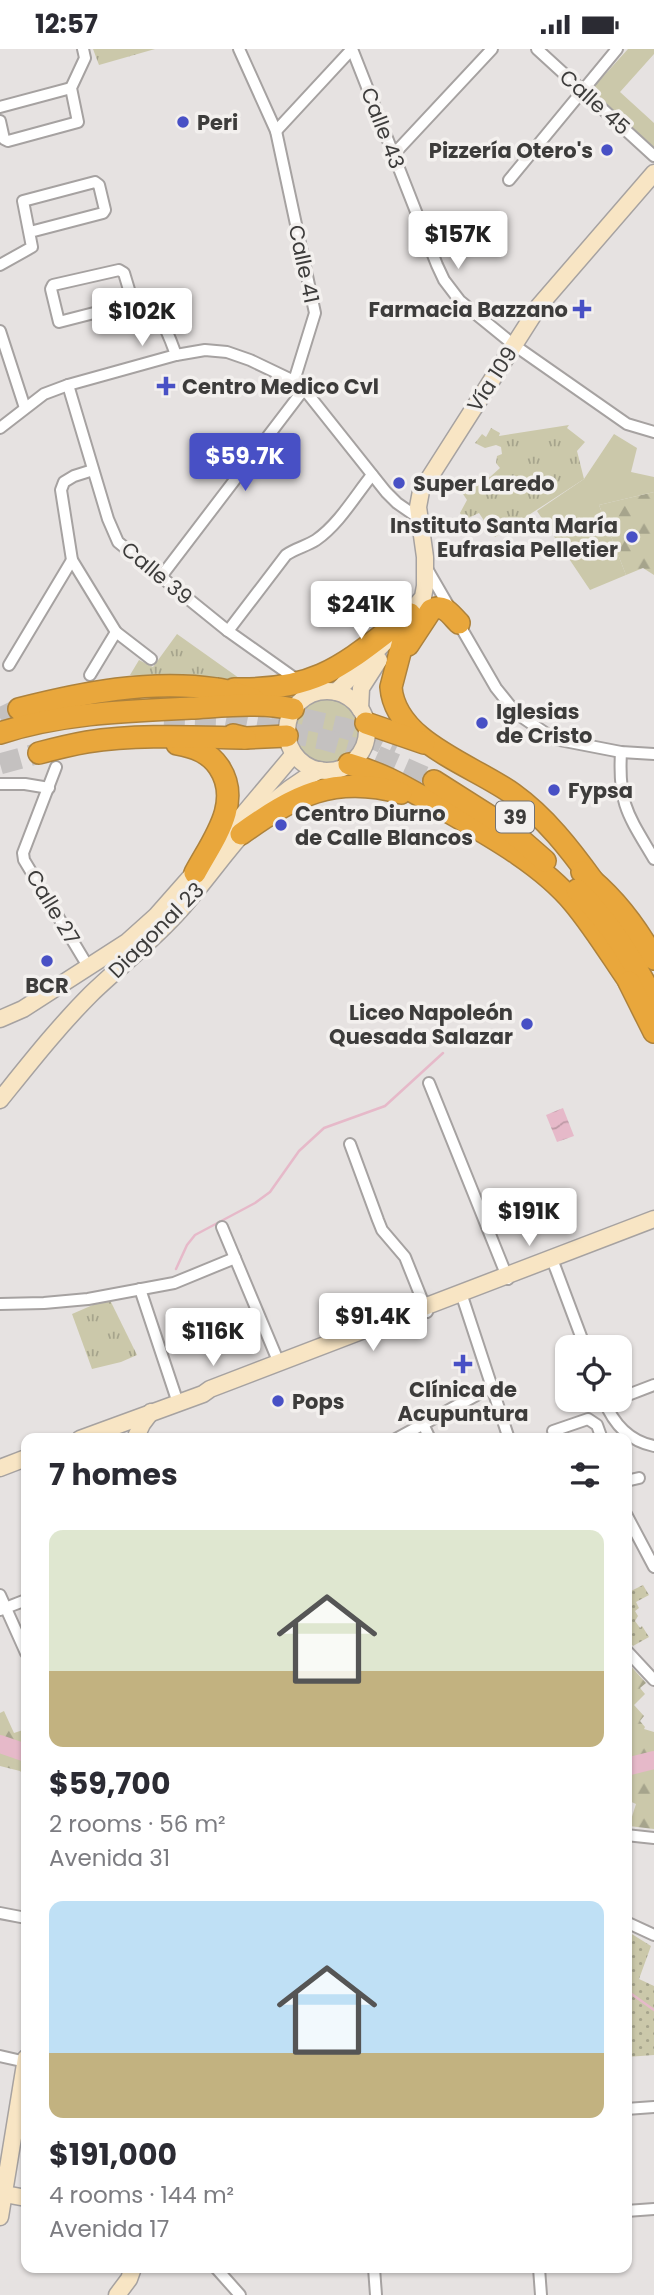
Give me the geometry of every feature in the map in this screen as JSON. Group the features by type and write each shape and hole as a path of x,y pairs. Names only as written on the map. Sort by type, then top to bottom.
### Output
{"highway":[{"path":"397,661 430,610 441,607 459,623"},
{"path":"410,614 391,687 395,705 432,763"},
{"path":"19,709 73,696 129,688 257,690 312,680 345,664 410,614"},
{"path":"219,689 293,709"},
{"path":"3,732 118,711 268,704"},
{"path":"118,711 290,745"},
{"path":"363,716 432,763 512,793 567,845 591,886 610,944 654,1032"},
{"path":"38,753 87,742 245,738"},
{"path":"151,739 203,751 216,762 225,776 228,796 224,817 195,873"},
{"name":"39","path":"432,763 505,826 591,886 629,921 654,959"},
{"path":"349,764 378,772 470,824 550,879 573,902 629,981"},
{"path":"241,834 298,797 340,786 386,789 438,806"},
{"path":"591,886 634,913 654,938"},
{"name":"39","path":"591,886 589,902 619,938 654,999"}],"main road":[{"name":"Vía 109","path":"363,716 362,688 423,597 426,568 418,507 421,491 545,299 654,173"},
{"name":"Vía 109","path":"336,692 410,614"},
{"path":"322,691 336,692 350,699 363,716 364,746 349,764 335,770 320,770 305,765 290,745 288,722 293,709 309,695 322,691"},
{"path":"0,1020 23,1009 89,968 127,943 144,928 195,873 290,745"},
{"name":"Diagonal 23","path":"0,1100 89,997 179,911 241,834 282,792 320,770"},
{"path":"553,1262 654,1219"},
{"path":"96,1433 654,1226"},
{"path":"203,1394 211,1394 319,1353 426,1309"},
{"path":"138,1433 151,1412"},
{"path":"107,1429 114,1433"},
{"path":"0,1468 21,1460"},
{"path":"0,2217 21,2088"},
{"path":"2,2193 21,2197"},
{"path":"117,2295 132,2273"}],"street":[{"path":"0,121 4,139 8,141 76,124 79,119 71,88 85,58 83,49"},
{"name":"Calle 41","path":"239,49 276,131 315,313 295,381"},
{"path":"276,131 352,49"},
{"name":"Calle 43","path":"352,49 444,280 460,301 514,345 627,424 651,432"},
{"path":"393,155 492,49"},
{"name":"Calle 45","path":"537,49 654,156"},
{"path":"509,180 617,49"},
{"path":"0,107 71,88"},
{"path":"0,265 32,247 23,203 25,200 97,182 105,210 103,213 30,232"},
{"path":"133,303 122,270 53,285 51,289 59,322 133,303 145,306 164,323 176,355"},
{"path":"0,331 25,408"},
{"path":"0,429 44,394 68,385 176,355 205,350 227,352 295,381 397,503 420,519"},
{"name":"Calle 39","path":"68,385 108,519 118,542 228,631 293,677"},
{"path":"160,578 304,389"},
{"path":"93,470 64,482 61,490 72,560 116,632 151,659"},
{"path":"228,631 286,555 297,547 315,541 331,526 372,475"},
{"path":"9,666 72,560"},
{"path":"426,568 500,695 516,713 554,739 621,752 654,754"},
{"path":"90,675 116,632"},
{"path":"621,752 620,787 623,804 654,859"},
{"name":"Calle 27","path":"56,768 23,853 24,860 89,968"},
{"path":"0,784 49,788"},
{"path":"429,1083 509,1279"},
{"path":"350,1144 378,1220 405,1257 426,1309"},
{"path":"222,1227 279,1363"},
{"path":"0,1304 77,1300 140,1289 186,1279 235,1258"},
{"path":"553,1262 580,1335"},
{"path":"140,1289 178,1403"},
{"path":"462,1296 507,1433"},
{"path":"632,1393 654,1385"},
{"path":"407,1433 493,1387"},
{"path":"610,1412 626,1433"},
{"path":"595,1423 611,1416"},
{"path":"553,1431 588,1419 595,1423 599,1433"},
{"path":"423,1424 427,1433"},
{"path":"632,1437 654,1446"},
{"path":"632,1480 639,1478"},
{"path":"632,1525 654,1567"},
{"path":"0,1595 3,1609 21,1643"},
{"path":"3,1609 21,1602"},
{"path":"632,1656 654,1680"},
{"path":"632,1836 654,1838"},
{"path":"0,1913 21,1917"},
{"path":"632,1925 654,1935"},
{"path":"0,2056 21,2059"},
{"path":"632,2109 654,2107"},
{"path":"632,2211 654,2209"},
{"path":"220,2273 240,2295"},
{"path":"374,2273 376,2295"},
{"path":"539,2273 541,2295"}],"green space":[{"path":"93,49 155,49 99,65"},
{"path":"628,49 654,49 654,54 620,92 654,123 654,147 591,90"},
{"path":"569,425 567,428 585,442 577,451 584,479 495,537 479,513 464,520 460,513 467,500 463,494 470,491 467,486 473,481 476,484 481,478 484,481 500,468 496,463 497,456 502,454 501,447 496,445 485,448 475,443 482,434 486,437 491,428 500,433 499,436"},
{"path":"614,434 637,448 631,472 654,477 654,492 599,505 626,575 590,590 537,511 584,479"},
{"name":"Instituto Santa María Eufrasia Pelletier","path":"654,492 654,575 643,568 626,575 599,505"},
{"path":"177,634 246,683 130,675 139,660 153,667"},
{"path":"334,698 355,713 361,725 359,745 351,756 334,766 320,766 303,756 295,745 293,725 303,708 314,700"},
{"path":"109,1298 137,1355 92,1369 72,1314"},
{"path":"643,1585 649,1595 636,1602 639,1608 635,1611 638,1616 635,1621 649,1637 633,1646 632,1645 632,1590"},
{"path":"632,1668 646,1683 640,1688 645,1694 634,1705 644,1716 640,1721 644,1729 654,1732 654,1829 632,1826 636,1804 632,1802"},
{"path":"4,1711 14,1733 21,1731 21,1772 0,1766 0,1713"},
{"path":"632,1934 651,1946 639,1979 654,1986 654,2055 632,2057"}],"water":[{"path":"563,1108 574,1136 557,1142 546,1115"}],"waterway":[{"path":"176,1269 187,1245 195,1235 270,1192 299,1151 324,1128 385,1106 443,1053"},
{"path":"0,1744 21,1751"},
{"path":"632,1766 654,1760"},
{"path":"632,1994 654,2010"}],"tunnel":[{"path":"0,718 19,709"},
{"path":"273,712 364,734 396,749"},
{"path":"164,718 223,720 322,739 368,752 434,781"},
{"path":"0,764 39,753"}],"place":[{"name":"Peri","path":"183,122"},
{"name":"Pizzería Otero's","path":"607,150"},
{"name":"Farmacia Bazzano","path":"582,309"},
{"name":"Centro Medico Cvl","path":"166,386"},
{"name":"Super Laredo","path":"399,483"},
{"name":"Instituto Santa María Eufrasia Pelletier","path":"632,537"},
{"name":"Iglesias de Cristo","path":"482,723"},
{"name":"Fypsa","path":"554,790"},
{"name":"Centro Diurno de Calle Blancos","path":"281,825"},
{"name":"BCR","path":"47,961"},
{"name":"Liceo Napoleón Quesada Salazar","path":"527,1024"},
{"name":"Clínica de Acupuntura","path":"463,1364"},
{"name":"Pops","path":"278,1401"}]}
